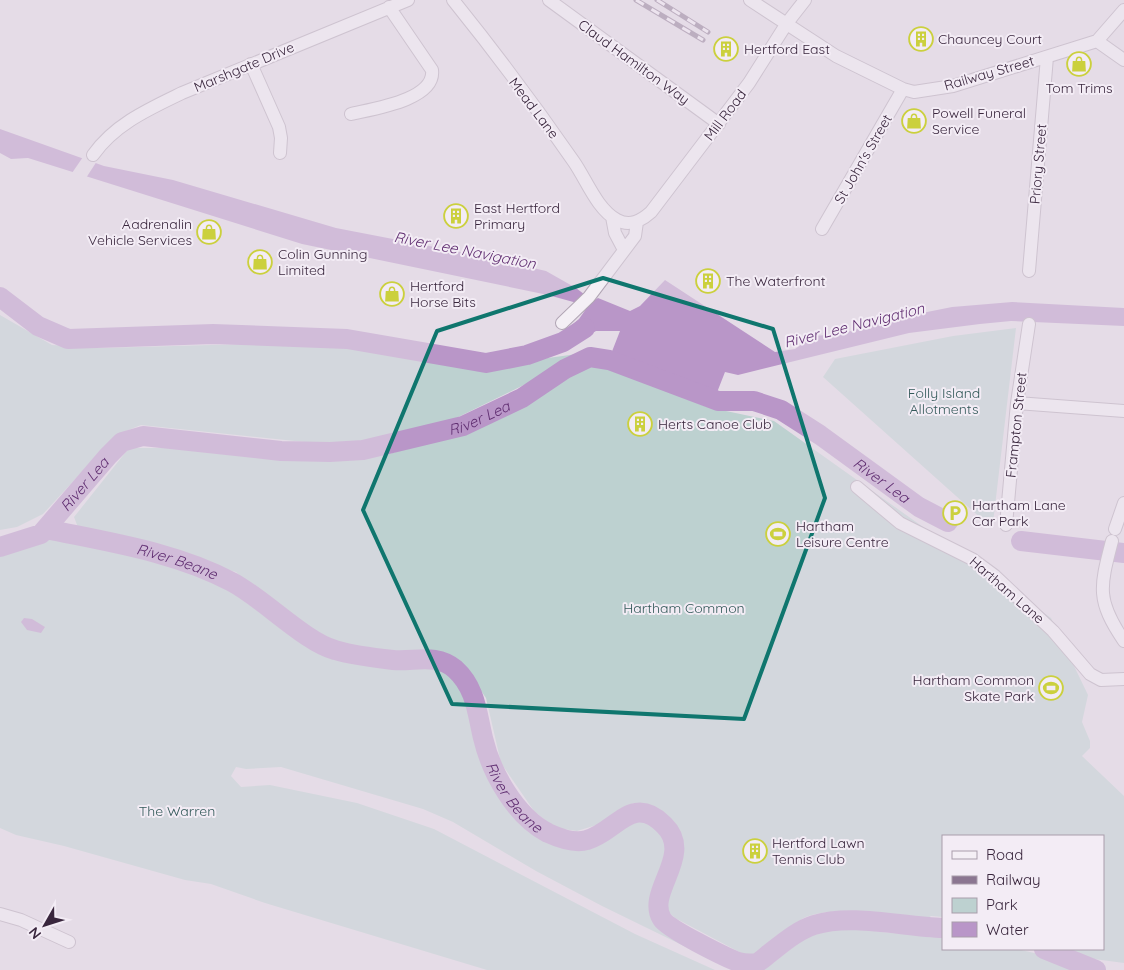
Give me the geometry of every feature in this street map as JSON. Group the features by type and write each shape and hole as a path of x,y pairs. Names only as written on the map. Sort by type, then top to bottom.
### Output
{"street":[{"name":"Marshgate Drive","path":"93,156 113,133 133,118 182,93 408,0"},
{"name":"Mead Lane","path":"453,0 575,163 602,208 612,217"},
{"name":"Claud Hamilton Way","path":"549,0 719,124"},
{"name":"Railway Street","path":"750,0 836,56 904,90 914,92 953,86 1097,41"},
{"name":"Mill Road","path":"562,323 585,302 635,236 637,222 651,212 719,124 761,66 787,23 805,0"},
{"path":"351,114 404,101 418,93 432,80 432,70 389,8"},
{"path":"1124,10 1097,41 1124,60"},
{"name":"Priory Street","path":"1029,271 1047,56"},
{"path":"251,64 279,127 282,138 280,153"},
{"name":"St John's Street","path":"822,229 904,90"},
{"path":"612,217 625,223 637,222"},
{"path":"612,217 615,233 624,250"},
{"name":"Frampton Street","path":"1006,525 1016,403 1028,324"},
{"path":"1016,403 1124,411"},
{"name":"Hartham Lane","path":"857,487 900,523 972,559 995,576 1053,631 1090,674 1101,680 1124,679"},
{"path":"1124,502 1103,577 1102,589 1105,610 1124,641"},
{"path":"0,914 21,920 69,942"}],"highlighted area":[{"path":"603,278 773,329 825,498 744,719 452,704 363,510 437,331"}],"green space":[{"path":"0,315 52,345 101,348 280,343 369,347 483,367 577,354 538,378 450,421 360,444 314,443 141,425 116,435 43,514 17,527 0,530"},
{"name":"Folly Island Allotments","path":"1016,328 993,523 984,521 823,377 835,359 953,336"},
{"name":"Hartham Common","path":"601,365 707,407 774,421 1051,618 1088,695 1082,722 1090,741 1090,748 1082,756 1124,796 1124,963 1086,958 1068,950 1104,950 1104,835 942,835 942,917 931,916 925,921 862,912 814,914 796,923 758,957 753,958 743,954 675,918 665,909 662,900 682,855 679,836 671,823 657,809 634,803 620,809 603,823 577,831 555,828 534,811 501,763 486,698 475,682 442,653 380,651 344,644 312,630 248,584 236,572 79,530 74,517 129,448 170,448 248,456 346,460 389,454 458,434 582,369"},
{"name":"The Warren","path":"46,533 102,545 174,566 221,583 238,591 296,634 321,648 355,658 385,663 430,663 445,668 465,685 473,699 478,748 486,769 502,796 530,830 557,845 576,847 594,843 633,822 644,821 653,825 664,833 668,851 652,905 658,923 667,932 750,969 769,966 810,934 830,929 856,928 881,932 942,936 942,950 1021,950 1047,956 1078,970 733,970 602,906 536,871 453,822 423,809 281,767 246,769 236,767 231,776 241,787 270,785 357,803 434,829 635,934 715,970 487,970 265,903 211,884 185,880 64,846 16,835 0,828 0,551"}],"water":[{"path":"0,129 104,166 173,180 336,228 481,256 546,271 576,288 593,301 598,298 630,311 640,306 665,280 775,352 795,349 813,336 840,334 897,318 952,307 1012,302 1124,308 1124,326 1011,321 909,333 738,375 725,372 716,395 611,354 620,331 596,331 568,347 559,336 579,319 586,309 577,303 548,295 302,244 28,158 11,159 0,153"},
{"path":"24,618 32,619 45,627 41,633 27,630 21,622"}],"pier":[{"path":"83,157 97,161 86,178 72,173"}],"waterway":[{"path":"0,297 38,326 68,339 213,334 347,339 486,363 527,355 563,342 585,328"},
{"name":"River Lea","path":"0,547 41,534 122,442 143,436 281,451 330,452 363,450 463,426 522,398 565,369 590,357 609,360 718,401 754,401 781,410 820,435 919,507 948,522"},
{"name":"River Beane","path":"46,529 165,555 210,572 244,589 311,638 335,650 393,660 425,659 448,664 462,676 472,693 483,738 498,779 525,816 548,833 572,841 582,841 597,836 633,814 643,813 653,816 664,825 672,837 674,849 673,861 663,885 658,908 662,919 666,924 685,936 731,959 744,963 758,962 802,930 829,922 861,920 942,928"},
{"name":"River Lea","path":"1021,541 1124,553"},
{"name":"River Beane","path":"1046,950 1096,970"}],"railway":[{"path":"636,0 703,40"},
{"path":"657,0 708,32"}],"place":[{"name":"Chauncey Court","path":"921,39"},
{"name":"Hertford East","path":"726,49"},
{"name":"Tom Trims","path":"1079,64"},
{"name":"Powell Funeral Service","path":"914,121"},
{"name":"East Hertford Primary","path":"456,216"},
{"name":"Aadrenalin Vehicle Services","path":"209,232"},
{"name":"Colin Gunning Limited","path":"260,262"},
{"name":"The Waterfront","path":"708,281"},
{"name":"Hertford Horse Bits","path":"392,294"},
{"name":"Herts Canoe Club","path":"640,424"},
{"name":"Hartham Lane Car Park","path":"955,513"},
{"name":"Hartham Leisure Centre","path":"778,534"},
{"name":"Hartham Common Skate Park","path":"1051,688"},
{"name":"Hertford Lawn Tennis Club","path":"755,851"}],"water label":[{"name":"River Lee Navigation","path":"465,250"},
{"name":"River Lee Navigation","path":"854,325"}]}
